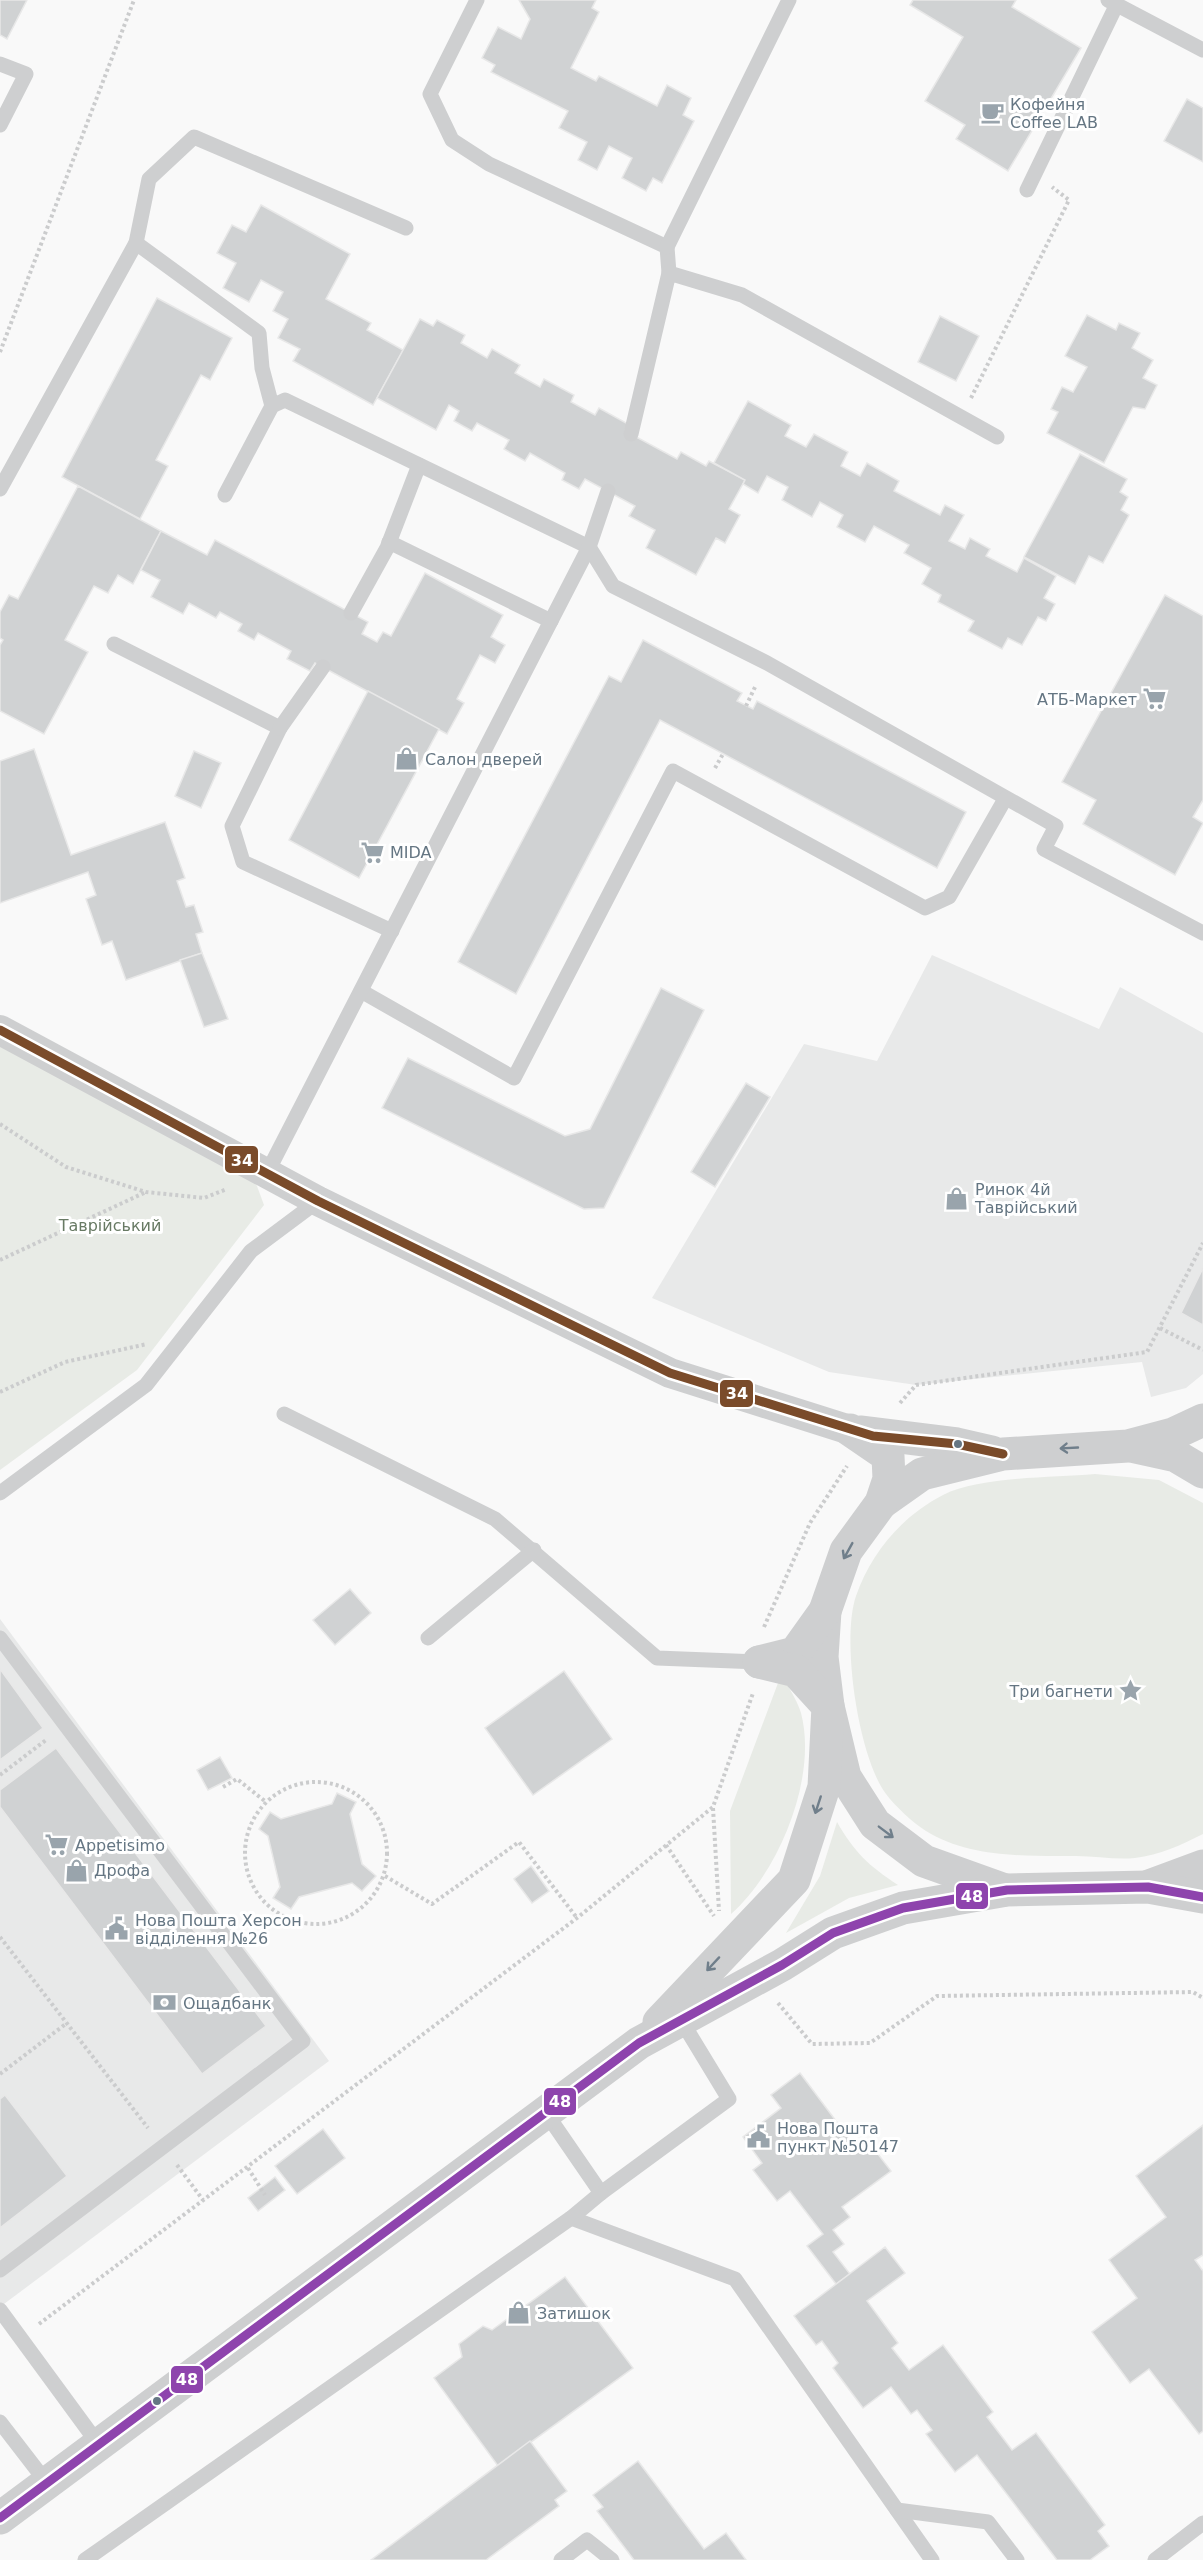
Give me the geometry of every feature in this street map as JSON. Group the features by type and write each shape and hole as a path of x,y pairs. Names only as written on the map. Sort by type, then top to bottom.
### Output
{"street":[{"path":"0,1030 318,1201 670,1373 873,1436 957,1444 1003,1454"},
{"path":"881,1503 922,1474 1003,1454 1128,1446 1173,1434 1203,1420"},
{"path":"850,1430 888,1456 890,1479 881,1503 846,1551 825,1611 822,1657 828,1706 845,1777 875,1824 924,1861 1007,1890"},
{"path":"1128,1446 1176,1456 1203,1472"},
{"path":"759,1662 795,1653 825,1611"},
{"path":"639,2043 794,1880 824,1787 828,1706 796,1671 759,1662"},
{"path":"1148,1887 1203,1866"},
{"path":"0,2518 639,2043 782,1965 833,1933 903,1908 1007,1890 1148,1887 1203,1898"}],"lane":[{"path":"477,0 430,94 452,140 489,164 667,247"},
{"path":"631,434 669,273 667,247 789,0"},
{"path":"1027,190 1112,3 1203,50"},
{"path":"0,64 26,74 0,125"},
{"path":"0,489 136,243 149,179 194,137 406,228"},
{"path":"136,243 259,333 262,368 272,406"},
{"path":"669,273 742,295 997,437"},
{"path":"225,495 272,406 285,400 589,547 613,586 767,663 1056,826 1044,849 1203,933"},
{"path":"351,613 389,542 419,465"},
{"path":"267,1173 589,547 608,492"},
{"path":"389,542 551,621"},
{"path":"114,644 280,728"},
{"path":"323,667 280,728 232,826 243,862 392,931"},
{"path":"361,991 514,1078 673,771 925,908 949,897 1005,799"},
{"path":"0,1493 146,1385 251,1251 318,1201"},
{"path":"284,1414 495,1519 534,1550 657,1658 759,1662"},
{"path":"428,1638 534,1550"},
{"path":"0,1638 303,2041 0,2270"},
{"path":"85,2560 571,2218 601,2193 729,2099 681,2020"},
{"path":"546,2113 601,2193"},
{"path":"571,2218 735,2279 932,2560"},
{"path":"0,2310 99,2445"},
{"path":"0,2422 47,2483"},
{"path":"897,2510 988,2522 1017,2560"},
{"path":"1155,2560 1203,2523"},
{"path":"561,2560 588,2540 612,2560"}],"path":[{"path":"0,352 134,0"},
{"path":"961,417 1069,200 1035,173"},
{"path":"0,1124 66,1167 146,1192 204,1198 267,1173"},
{"path":"0,1260 146,1192"},
{"path":"916,1385 1147,1352 1203,1243"},
{"path":"1161,1328 1203,1350"},
{"path":"0,1392 65,1362 185,1335"},
{"path":"0,1775 67,1726"},
{"path":"223,1787 237,1779 266,1802"},
{"path":"315,1781 337,1784 358,1794 374,1810 385,1830 388,1853 384,1876 367,1903 354,1914 331,1923 307,1924 284,1917 264,1902 255,1888 244,1857 247,1833 257,1812 266,1802 292,1785 315,1781"},
{"path":"666,1845 720,1924 713,1808"},
{"path":"20,2337 248,2168 577,1918 519,1842 432,1904 384,1876"},
{"path":"0,1937 142,2119"},
{"path":"777,2001 812,2044 870,2043 937,1996 1193,1992 1203,1998"},
{"path":"0,2074 67,2023"},
{"path":"163,2147 203,2200"},
{"path":"248,2168 265,2195"}],"shaded area":[{"name":"Ринок 4й Таврійський","path":"932,955 1099,1029 1120,987 1203,1033 1203,1374 1186,1388 1151,1397 1142,1362 916,1385 829,1372 652,1298 804,1044 877,1061"},
{"path":"0,1619 329,2061 0,2307"}],"green space":[{"name":"Таврійський","path":"0,1045 254,1178 264,1205 137,1370 0,1470"},
{"path":"1095,1474 1159,1480 1203,1503 1203,1834 1162,1852 1128,1858 999,1854 979,1851 943,1840 916,1824 890,1799 876,1777 867,1754 855,1697 850,1640 852,1615 862,1580 879,1551 901,1525 943,1495 976,1484 996,1481"},
{"path":"778,1683 787,1684 801,1713 805,1738 804,1766 799,1794 779,1849 765,1874 731,1914 730,1811"},
{"path":"837,1822 863,1858 898,1885 849,1898 786,1933 820,1876"}],"building":[{"path":"0,0 27,0 7,39 0,35"},
{"path":"519,0 596,0 592,8 599,12 571,68 596,81 599,76 657,106 667,85 691,98 683,115 694,121 662,183 653,178 646,191 622,178 632,158 609,146 597,170 578,160 587,142 559,128 568,111 491,72 495,65 482,58 498,27 521,39 530,19"},
{"path":"913,0 1016,0 1012,7 1081,48 1008,171 956,139 965,125 925,101 963,37 910,5"},
{"path":"1187,99 1203,108 1203,162 1164,141"},
{"path":"261,205 350,254 326,299 371,323 367,330 403,350 373,405 293,361 300,349 278,338 288,319 273,311 283,292 261,280 249,302 223,288 236,263 217,253 232,225 246,232"},
{"path":"157,298 232,338 210,380 201,375 156,460 168,466 140,519 62,477"},
{"path":"1087,315 1116,330 1119,323 1140,333 1132,348 1153,360 1143,378 1157,385 1145,409 1133,407 1104,463 1047,433 1058,412 1051,409 1062,387 1073,392 1087,367 1065,356"},
{"path":"940,316 979,336 956,381 918,362"},
{"path":"420,319 433,326 437,320 465,335 461,343 487,358 492,349 520,365 515,373 540,387 544,379 574,395 571,402 595,415 599,408 628,424 625,431 677,459 681,452 706,466 709,461 745,480 729,509 740,515 725,543 716,538 696,575 646,548 655,530 629,516 635,506 585,479 579,489 562,480 565,473 530,453 525,461 504,449 509,440 477,423 472,431 454,421 459,411 449,405 436,430 377,398"},
{"path":"748,401 791,425 785,436 806,447 814,434 848,452 841,466 860,476 867,463 899,481 894,491 940,515 945,505 964,515 949,541 965,549 970,538 990,549 986,556 1017,572 1024,558 1056,576 1044,598 1055,604 1046,621 1038,617 1022,645 1008,638 1002,649 968,631 974,621 938,602 941,595 922,584 931,568 904,553 909,545 874,526 865,542 837,527 843,515 820,502 812,517 782,500 788,487 767,476 758,493 743,484 745,480 714,463"},
{"path":"1080,454 1127,479 1120,492 1128,497 1121,510 1129,515 1103,563 1089,556 1075,584 1024,557"},
{"path":"78,486 161,531 133,584 118,575 108,593 94,586 65,640 88,652 44,734 0,711 0,645 3,640 0,638 0,612 9,595 18,599"},
{"path":"161,531 207,555 215,540 368,622 362,634 377,642 383,632 391,636 425,573 503,615 491,637 505,645 495,663 480,655 457,699 464,703 447,734 315,663 310,671 287,659 291,651 258,633 254,640 238,631 242,624 220,612 216,618 189,603 183,614 151,597 160,580 141,570"},
{"name":"АТБ-Маркет","path":"1165,595 1203,616 1203,800 1193,817 1203,823 1175,875 1083,824 1096,800 1062,782"},
{"path":"643,640 742,693 737,701 753,709 757,701 966,812 937,868 660,720 516,994 458,962 609,676 621,682"},
{"path":"368,691 439,729 359,878 289,840"},
{"path":"34,749 71,855 165,822 185,878 177,881 186,907 194,905 203,932 196,934 202,953 126,980 112,941 102,945 86,899 96,895 88,872 0,903 0,761"},
{"path":"194,751 221,763 201,808 175,796"},
{"path":"202,953 228,1019 204,1027 180,960"},
{"path":"661,988 704,1010 604,1208 584,1209 382,1108 408,1058 565,1136 590,1129"},
{"path":"746,1083 770,1097 715,1187 691,1172"},
{"path":"1203,1268 1203,1325 1181,1313"},
{"path":"350,1589 371,1613 335,1645 313,1620"},
{"path":"0,1669 43,1728 0,1760"},
{"path":"564,1671 612,1739 533,1795 485,1728"},
{"path":"56,1748 266,2026 202,2074 0,1807 0,1790"},
{"path":"220,1757 232,1778 208,1790 197,1770"},
{"path":"337,1793 356,1802 350,1814 362,1864 376,1876 362,1891 352,1883 299,1897 291,1909 273,1898 280,1887 268,1836 259,1829 270,1812 281,1819 332,1804"},
{"path":"531,1866 549,1891 532,1903 514,1879"},
{"path":"800,2073 857,2149 868,2141 891,2171 842,2207 850,2217 833,2230 844,2244 833,2252 850,2274 836,2284 807,2246 823,2234 790,2191 777,2201 753,2170 762,2163 743,2137 781,2108 771,2095"},
{"path":"5,2095 67,2176 0,2228 0,2099"},
{"path":"1203,2125 1203,2255 1195,2260 1203,2271 1203,2431 1199,2434 1149,2369 1130,2383 1092,2332 1137,2298 1109,2260 1166,2217 1136,2176"},
{"path":"323,2129 345,2158 297,2194 275,2166"},
{"path":"275,2177 285,2190 258,2211 248,2198"},
{"path":"885,2247 905,2273 867,2301 898,2343 892,2348 909,2370 943,2345 993,2412 987,2417 1012,2450 1036,2433 1105,2525 1098,2531 1109,2546 1090,2560 1057,2560 977,2455 955,2472 926,2434 932,2430 917,2410 911,2414 891,2387 863,2408 833,2368 838,2363 822,2341 816,2345 794,2316"},
{"path":"565,2277 633,2368 498,2466 434,2378 462,2357 459,2344 483,2326 492,2330"},
{"path":"530,2441 567,2491 555,2500 559,2506 486,2560 371,2560"},
{"path":"638,2461 704,2549 726,2533 746,2560 634,2560 597,2511 603,2507 593,2495"}],"transit line":[{"name":"34","path":"0,1030 318,1201 670,1373 873,1436 957,1444 1003,1454"},
{"name":"48","path":"0,2518 639,2043 782,1965 833,1933 903,1908 1007,1890 1148,1887 1203,1897"}],"place":[{"name":"Кофейня Coffee LAB","path":"992,113"},
{"name":"АТБ-Маркет","path":"1155,699"},
{"name":"Салон дверей","path":"407,759"},
{"name":"MIDA","path":"372,852"},
{"name":"Ринок 4й Таврійський","path":"957,1198"},
{"name":"Три багнети","path":"1131,1691"},
{"name":"Appetisimo","path":"57,1845"},
{"name":"Дрофа","path":"76,1870"},
{"name":"Нова Пошта Херсон відділення №26","path":"117,1929"},
{"name":"Ощадбанк","path":"165,2003"},
{"name":"Нова Пошта пункт №50147","path":"759,2137"},
{"name":"Затишок","path":"519,2313"}]}
